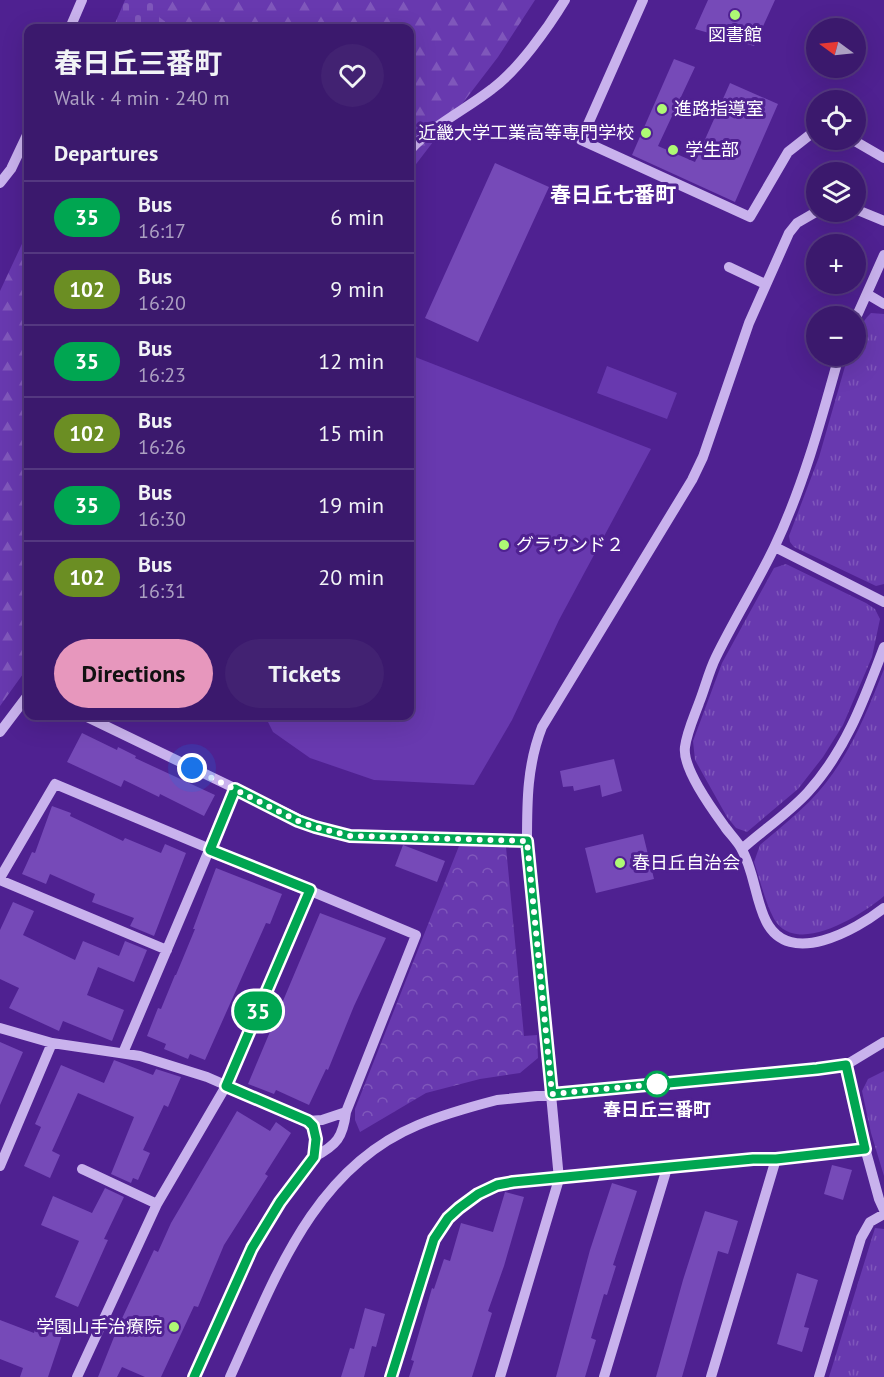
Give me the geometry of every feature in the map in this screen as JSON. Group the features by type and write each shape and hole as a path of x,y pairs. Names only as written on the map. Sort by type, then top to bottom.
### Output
{"street":[{"path":"72,24 82,0"},
{"path":"414,146 426,135 505,78 565,0"},
{"path":"643,0 581,140 750,217 788,152 806,138"},
{"path":"0,183 11,170 24,142"},
{"path":"866,148 884,158"},
{"path":"866,214 884,221"},
{"path":"500,1377 559,1179 527,841 527,790 532,760 542,727 698,468 765,284 789,232 797,222 806,217"},
{"path":"861,306 884,255"},
{"path":"729,267 765,284"},
{"path":"867,294 884,304"},
{"path":"836,366 811,455 775,547 715,659 685,748 687,763 706,800 742,849 766,922 774,933 791,943 807,944 829,938 856,926 884,908"},
{"path":"775,547 884,602"},
{"path":"742,849 807,793 830,763 858,715 884,647"},
{"path":"0,732 24,700"},
{"path":"93,720 298,821 315,827 350,836 527,841"},
{"path":"167,950 0,879 55,784 416,935 346,1112 344,1129 338,1140 327,1150 314,1157 280,1202 252,1248 194,1377"},
{"path":"123,1053 235,789"},
{"path":"77,1377 156,1204 226,1086 310,890"},
{"path":"0,1028 52,1044 140,1056 207,1077 308,1121 313,1126 316,1139 314,1157"},
{"path":"230,1377 263,1301 292,1244 324,1197 359,1161 417,1125 461,1109 497,1100 846,1065 884,1042"},
{"path":"0,1166 52,1044"},
{"path":"819,1377 861,1238 870,1222 884,1212 865,1149 846,1065"},
{"path":"308,1121 322,1120 346,1112"},
{"path":"391,1377 434,1239 448,1218 478,1194 497,1185 513,1182 865,1149"},
{"path":"711,1377 776,1159"},
{"path":"604,1377 667,1168"},
{"path":"82,1169 156,1204"}],"green space":[{"path":"125,0 166,0 159,17 169,24 115,24"},
{"path":"139,0 535,0 498,57 414,167 414,24 127,24"},
{"path":"24,240 24,673 0,706 0,291"},
{"path":"871,313 884,314 884,584 876,586 794,547 789,536 819,457 845,366 866,366 866,319"},
{"name":"グラウンド２","path":"414,357 651,449 559,620 512,720 474,785 374,780 310,758 273,732 267,720 414,720"},
{"path":"607,366 677,393 667,419 597,393"},
{"path":"786,564 866,603 875,609 880,619 872,657 843,725 823,757 798,789 747,832 736,828 727,817 695,760 693,741 722,663 774,568"},
{"path":"884,669 884,896 861,913 829,929 797,934 784,930 774,919 754,862 760,845 809,802 834,772 862,722"},
{"path":"459,846 506,847 524,1036 537,1035 538,1058 520,1073 480,1079 426,1093 360,1132 355,1120 355,1109"},
{"path":"884,1071 884,1176 871,1133 862,1091 868,1079"},
{"path":"875,1228 884,1229 884,1377 829,1377"}],"building":[{"name":"図書館","path":"708,0 775,0 754,46 695,29"},
{"path":"674,59 695,67 658,146 695,162 730,83 778,104 735,202 632,155"},
{"path":"495,163 549,187 478,342 425,318"},
{"path":"82,733 117,750 118,747 136,756 135,758 215,795 204,816 160,794 159,797 124,780 121,787 67,762"},
{"path":"614,759 622,791 602,797 600,785 574,791 573,786 563,787 560,771"},
{"path":"52,806 71,813 70,816 123,841 125,838 161,853 165,844 186,853 154,936 130,926 134,918 92,902 95,894 50,874 46,884 22,874 32,852 35,853"},
{"name":"春日丘自治会","path":"643,834 654,879 596,893 585,848"},
{"path":"403,845 445,861 437,882 395,866"},
{"path":"216,868 282,894 270,924 266,923 205,1060 190,1054 188,1059 164,1049 166,1044 147,1036 195,929 193,929"},
{"path":"13,902 34,911 23,935 75,960 83,941 119,956 125,941 147,950 134,982 98,967 87,995 124,1010 112,1041 63,1021 59,1031 9,1008 19,988 0,979 0,930"},
{"path":"320,913 386,938 354,1006 328,1070 326,1069 309,1105 276,1090 274,1094 248,1084"},
{"path":"0,1042 23,1052 0,1105"},
{"path":"114,1060 153,1075 156,1069 181,1077 168,1107 164,1105 143,1150 150,1153 138,1180 133,1178 131,1183 111,1174 134,1117 78,1093 52,1151 60,1155 50,1178 24,1166 41,1127 35,1124 61,1065 104,1083"},
{"path":"237,1111 270,1131 276,1122 291,1133 265,1174 268,1176 224,1245 198,1307 194,1306 161,1377 145,1377 122,1367 117,1377 98,1377 118,1327 154,1250 158,1252 171,1223"},
{"path":"832,1165 852,1170 843,1200 824,1194"},
{"path":"612,1183 637,1191 613,1265 616,1266 607,1295 604,1294 591,1338 596,1340 585,1377 556,1377 590,1250"},
{"path":"105,1188 124,1197 104,1239 108,1240 78,1307 55,1297 79,1241 41,1225 53,1196 92,1213"},
{"path":"505,1192 524,1197 488,1311 492,1313 472,1377 409,1377 414,1361 411,1360 432,1288 434,1289 444,1259 450,1261 461,1223 493,1232"},
{"path":"705,1211 738,1221 728,1254 718,1251 682,1377 656,1377 683,1280"},
{"path":"797,1273 818,1280 804,1327 809,1328 802,1352 777,1344"},
{"path":"365,1308 385,1314 376,1347 372,1346 364,1377 341,1377 350,1348 354,1349"},
{"path":"0,1320 34,1333 36,1326 62,1335 48,1377 20,1377 23,1368 0,1359"}],"bus line":[{"name":"35","path":"194,1377 252,1248 280,1202 314,1157 316,1148 315,1132 308,1121 226,1086 310,890 210,850 235,789 298,821 350,836 527,841 552,1094 846,1065 865,1149 513,1182 497,1185 478,1194 448,1218 434,1239 391,1377"}],"place":[{"name":"図書館","path":"735,15"},
{"name":"進路指導室","path":"662,109"},
{"name":"近畿大学工業高等専門学校","path":"646,133"},
{"name":"学生部","path":"673,150"},
{"name":"グラウンド２","path":"504,545"},
{"name":"春日丘自治会","path":"620,863"},
{"name":"春日丘三番町","path":"657,1084"},
{"name":"学園山手治療院","path":"174,1327"}],"district":[{"name":"春日丘七番町","path":"613,195"}],"route":[{"path":"192,768 298,821 350,836 527,841 552,1094 657,1084"}]}
